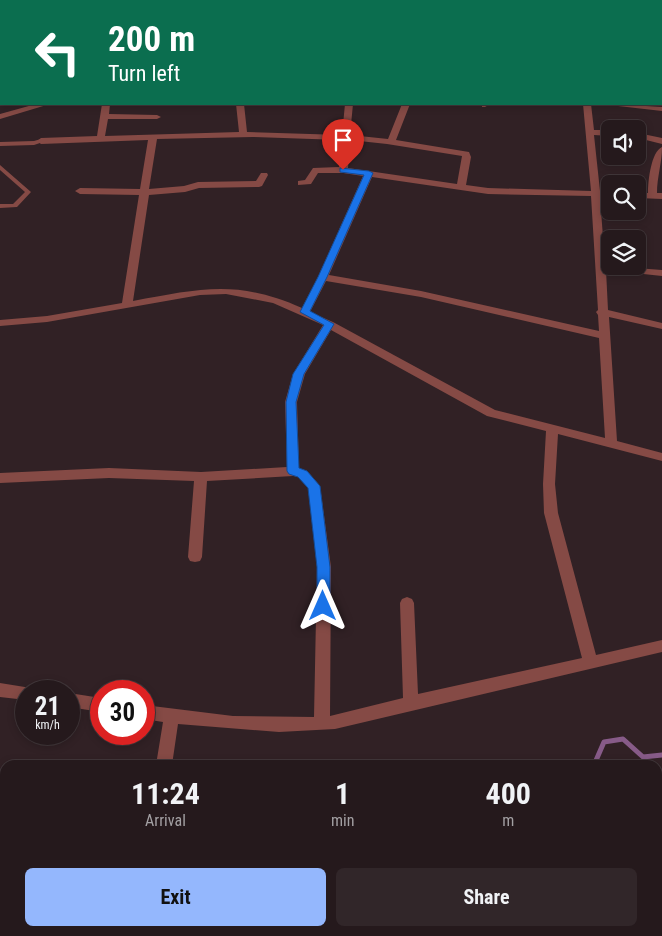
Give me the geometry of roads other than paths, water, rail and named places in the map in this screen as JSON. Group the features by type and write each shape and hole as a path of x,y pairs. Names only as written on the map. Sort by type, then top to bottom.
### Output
{"street":[{"path":"0,117 42,105"},
{"path":"101,137 106,105"},
{"path":"240,105 243,133"},
{"path":"343,170 348,105"},
{"path":"391,141 406,105"},
{"path":"587,105 600,266 610,444"},
{"path":"627,105 662,109"},
{"path":"104,116 156,116"},
{"path":"590,132 601,133"},
{"path":"41,141 101,137 243,133 347,137 391,141 466,154 468,156 461,188"},
{"path":"126,304 146,192 153,136"},
{"path":"646,138 662,141"},
{"path":"652,196 653,176 662,150"},
{"path":"301,183 308,182 316,170 343,170 488,191 601,193"},
{"path":"305,312 323,277 369,173"},
{"path":"80,190 146,192 186,189 202,185 261,184 264,175"},
{"path":"646,196 662,196"},
{"path":"600,266 662,273"},
{"path":"323,277 421,294 603,335"},
{"path":"0,323 47,319 174,295 226,291 253,295 277,301 305,312 491,414 662,457"},
{"path":"602,312 662,326"},
{"path":"293,471 291,402 298,374 329,324"},
{"path":"552,430 549,484 551,513 590,662"},
{"path":"0,478 110,473 201,476 293,471 302,474 314,486 324,567 322,724"},
{"path":"195,557 201,476"},
{"path":"407,603 411,702"},
{"path":"155,714 278,724 322,724 364,716 411,702 662,646"},
{"path":"1,693 15,693"},
{"path":"165,760 171,716"}],"lane":[{"path":"0,144 41,141"},
{"path":"0,167 28,192 15,206 0,206"}],"waterway":[{"path":"596,760 604,742 623,739 643,757 662,755"}]}
